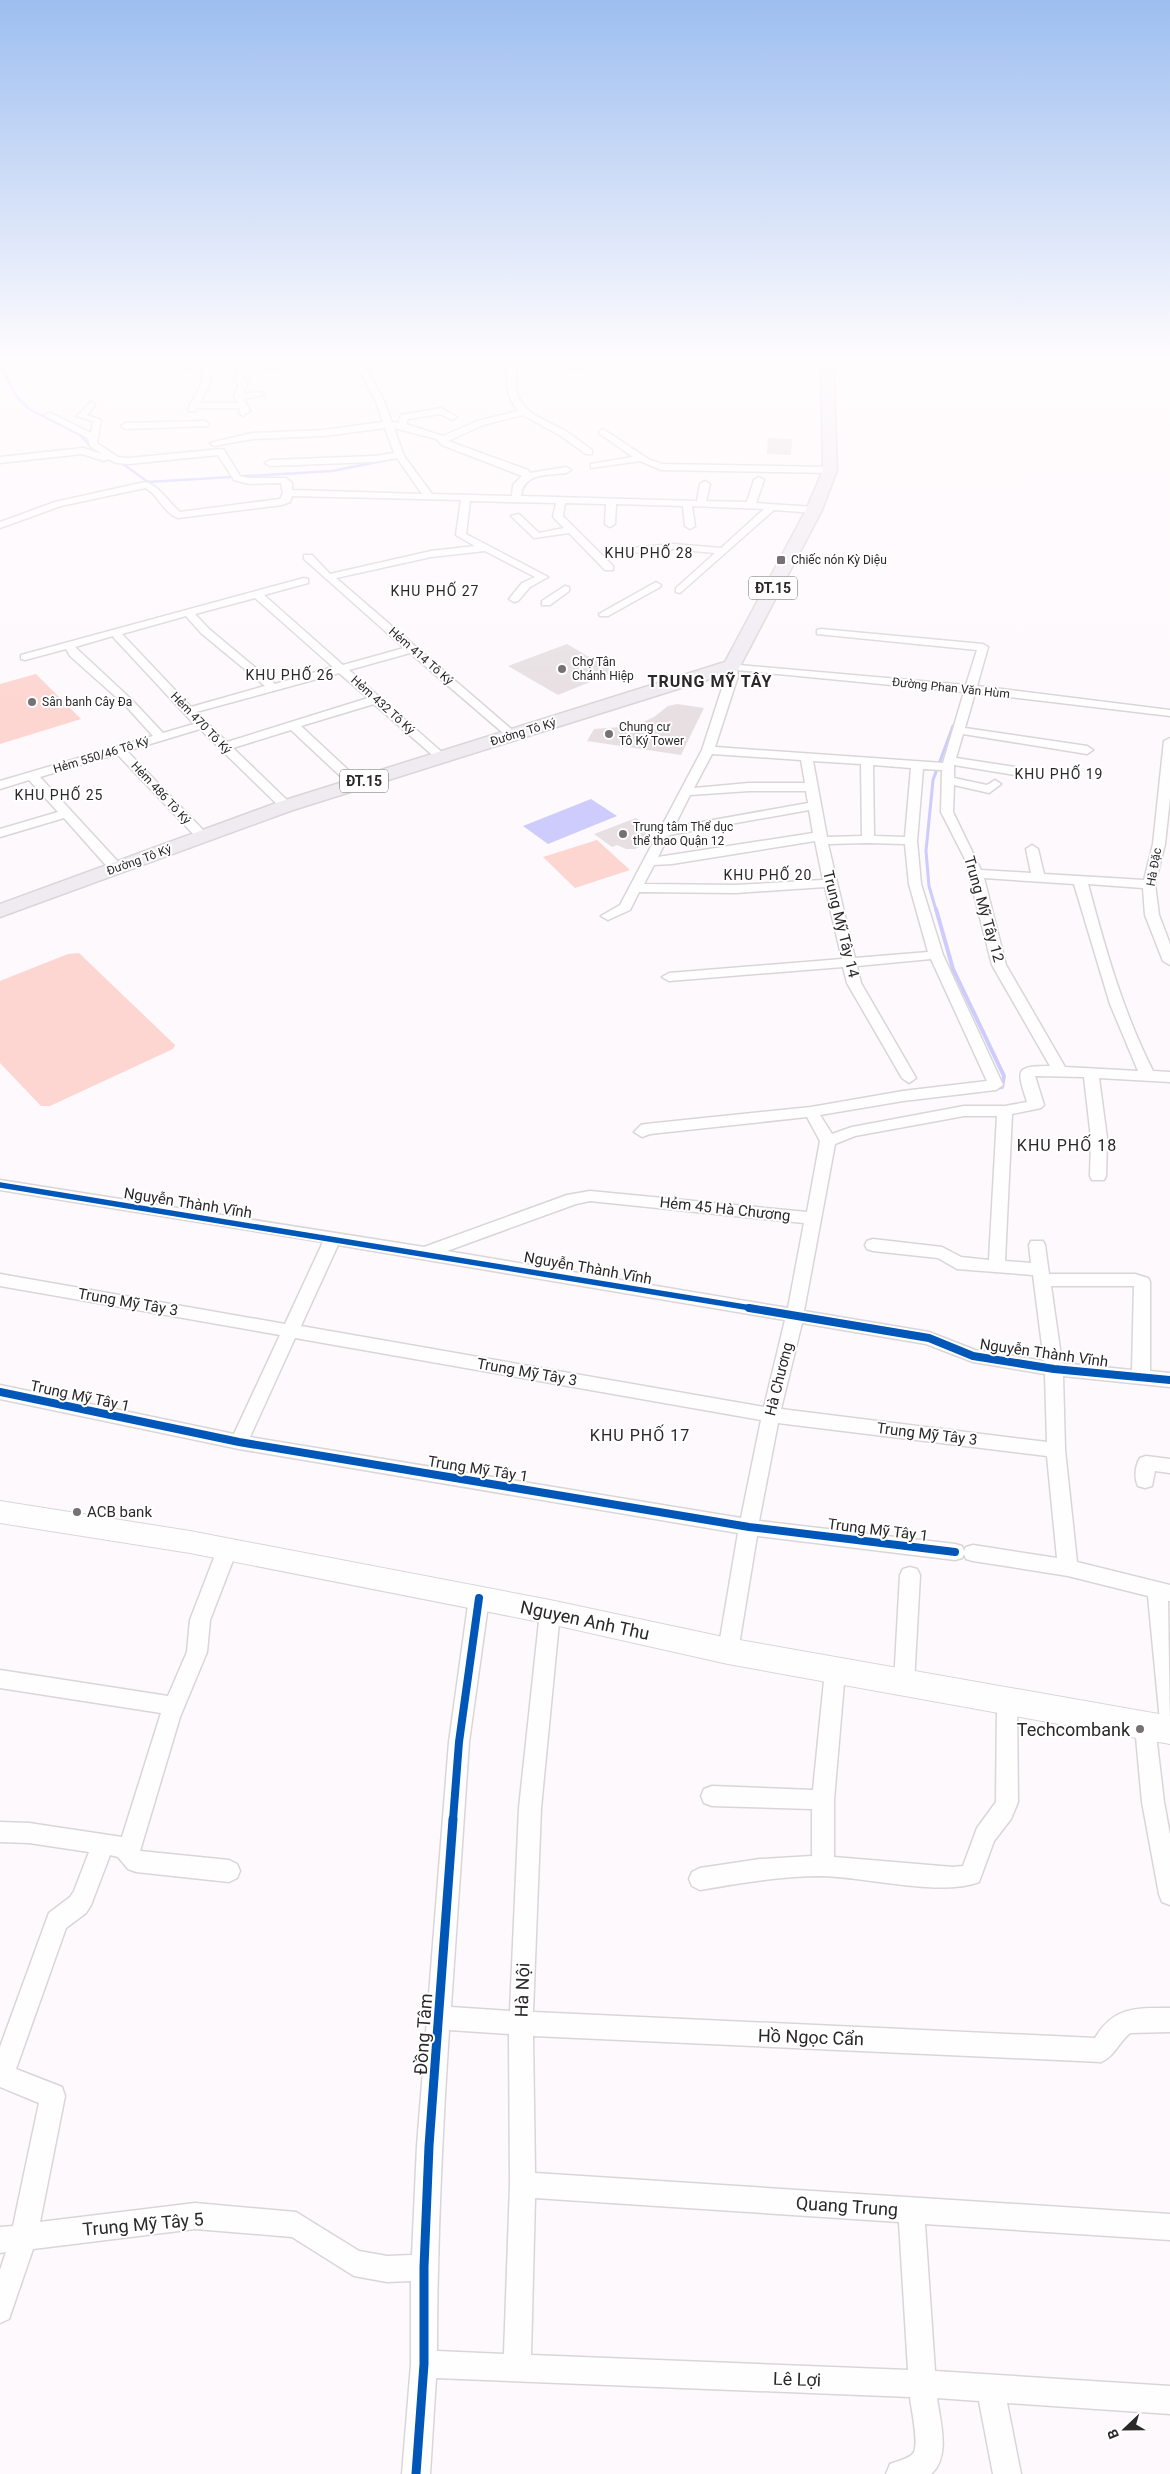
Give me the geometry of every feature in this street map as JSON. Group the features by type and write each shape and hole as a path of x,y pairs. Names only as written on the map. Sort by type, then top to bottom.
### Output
{"main road":[{"name":"ĐT.15","path":"732,671 814,510 829,471"},
{"name":"Đường Tô Ký","path":"0,911 286,806 440,757 732,671"},
{"name":"Nguyen Anh Thu","path":"0,1512 227,1550 550,1612 728,1651 835,1671 1006,1702 1162,1725"}],"street":[{"path":"0,525 58,504 146,485 152,487 162,501 178,515 287,500 288,493 285,481 244,480 234,475 232,471"},
{"path":"411,471 429,497"},
{"path":"522,471 527,476"},
{"path":"516,500 518,486 527,476 557,471"},
{"path":"750,505 759,480"},
{"path":"701,505 705,484"},
{"path":"288,493 750,505 814,510"},
{"path":"466,498 460,533 543,577 526,585 514,599"},
{"path":"561,501 558,517 609,568"},
{"path":"610,524 611,502"},
{"path":"687,504 690,526"},
{"path":"680,590 773,506"},
{"path":"516,516 538,536 570,530"},
{"path":"328,577 431,554 486,548"},
{"path":"623,551 642,548 695,548 722,551"},
{"name":"Hẻm 414 Tô Ký","path":"308,557 328,577 513,736"},
{"path":"25,657 304,581"},
{"path":"604,614 656,585"},
{"path":"546,603 565,589"},
{"name":"Hẻm 432 Tô Ký","path":"257,594 440,757"},
{"path":"188,612 205,631 274,688"},
{"name":"Trung Mỹ Tây 12","path":"821,632 983,647 959,730 944,768 947,812 976,874 999,965 1060,1071"},
{"name":"Hẻm 470 Tô Ký","path":"118,636 224,748 286,806"},
{"path":"68,644 74,654 128,703 161,738"},
{"path":"189,711 412,649"},
{"path":"608,916 624,907 636,888 708,750 732,671"},
{"name":"Đường Phan Văn Hùm","path":"732,671 971,689 1170,713"},
{"path":"224,748 377,699"},
{"name":"Hẻm 550/46 Tô Ký","path":"0,785 202,725"},
{"path":"294,725 356,784"},
{"path":"959,730 1087,750"},
{"name":"Hà Đặc","path":"1170,741 1164,844 1149,884 1152,915 1170,961"},
{"name":"Hẻm 486 Tô Ký","path":"120,750 202,836"},
{"path":"708,750 944,768 1015,771"},
{"name":"Trung Mỹ Tây 14","path":"806,757 820,838 854,983 909,1078"},
{"path":"867,762 868,839"},
{"path":"642,1132 646,1129 811,1112 903,1096 996,1085 936,955 915,884 911,841 917,766"},
{"path":"944,768 989,789 995,784"},
{"path":"32,776 64,814 116,868"},
{"path":"686,792 749,787 811,787"},
{"path":"664,832 815,805"},
{"path":"0,833 64,814"},
{"path":"650,861 672,860 820,838 911,841"},
{"path":"1032,848 1038,878"},
{"path":"976,874 1149,884"},
{"path":"1080,880 1103,969 1131,1044 1148,1076"},
{"path":"636,888 736,890 830,883"},
{"path":"668,977 936,955"},
{"path":"811,1112 828,1141 852,1132 964,1111 1004,1111 1036,1105 1026,1077 1028,1071 1170,1077"},
{"path":"1091,1073 1099,1138 1098,1176"},
{"path":"997,1266 1004,1111"},
{"name":"Hà Chương","path":"728,1651 770,1415 795,1315 828,1141"},
{"name":"Nguyễn Thành Vĩnh","path":"0,1185 332,1240 425,1253 929,1338 973,1356 1054,1369 1170,1380"},
{"name":"Hẻm 45 Hà Chương","path":"425,1253 573,1199 590,1196 813,1218"},
{"path":"239,1442 332,1240"},
{"path":"873,1245 942,1253 957,1263 997,1266 1042,1275 1135,1280 1142,1282 1141,1378"},
{"path":"1037,1245 1054,1369 1056,1450 1068,1568"},
{"name":"Trung Mỹ Tây 3","path":"0,1280 770,1415 1056,1450"},
{"name":"Trung Mỹ Tây 1","path":"0,1392 239,1442 749,1526 964,1552 1068,1568 1164,1591"},
{"path":"1146,1481 1146,1463 1170,1466"},
{"path":"227,1550 198,1625 198,1644 194,1658 174,1706 128,1855 136,1862 229,1871"},
{"path":"904,1683 910,1576"},
{"path":"1164,1591 1162,1725 1153,1802 1170,1890"},
{"name":"Đồng Tâm","path":"416,2474 424,2364 424,2267 429,2146 459,1742 479,1598"},
{"name":"Hà Nội","path":"517,2368 523,2185 521,2024 530,1808 550,1612"},
{"path":"823,1866 823,1800 835,1671"},
{"path":"0,1679 174,1706"},
{"path":"700,1879 760,1869 823,1866 953,1878 971,1875 985,1835 1003,1812 1007,1802 1006,1702"},
{"path":"712,1796 823,1800"},
{"path":"0,1832 29,1832 129,1848"},
{"path":"0,2310 12,2238 52,2096 1,2075 57,1921 78,1905 83,1897 103,1844"},
{"name":"Hồ Ngọc Cẩn","path":"439,2018 613,2030 942,2041 1101,2050 1112,2031 1132,2020 1170,2020"},
{"name":"Quang Trung","path":"523,2185 1170,2227"},
{"path":"900,2474 913,2472 926,2460 929,2443 922,2384 911,2210"},
{"name":"Trung Mỹ Tây 5","path":"12,2238 195,2216 296,2225 354,2263 387,2269 424,2267"},
{"name":"Lê Lợi","path":"424,2364 922,2384 1170,2400"},
{"path":"990,2388 1007,2474"}],"shaded area":[{"name":"Sân banh Cây Đa","path":"36,674 81,719 0,744 0,684"},
{"path":"597,840 630,870 575,888 543,857"},
{"path":"79,953 175,1045 173,1049 50,1106 41,1106 0,1063 0,981 68,954"}],"water":[{"path":"591,799 617,816 548,844 523,826"}],"building":[{"name":"Chợ Tân Chánh Hiệp","path":"567,644 615,672 558,695 508,666"},
{"name":"Chung cư Tô Ký Tower","path":"677,704 704,708 681,755 587,741 594,729 635,726 654,717 668,706"},
{"name":"Trung tâm Thể dục thể thao Quận 12","path":"636,818 652,829 641,846 635,849 626,849 617,845 612,847 594,834"}],"waterway":[{"path":"133,471 148,482 324,471"},
{"path":"936,910 929,886 926,851 933,780 953,726"},
{"path":"936,909 953,969 1004,1076 1002,1087 994,1088"}],"cycle path":[{"path":"0,1185 425,1253 929,1338 973,1356 1054,1369 1170,1380"},
{"path":"0,1392 239,1442 749,1527 955,1552"},
{"path":"416,2474 424,2364 424,2267 429,2146 459,1742 479,1598"}],"place":[{"name":"Chiếc nón Kỳ Diệu","path":"781,560"},
{"name":"Chợ Tân Chánh Hiệp","path":"562,669"},
{"name":"Sân banh Cây Đa","path":"32,702"},
{"name":"Chung cư Tô Ký Tower","path":"609,734"},
{"name":"Trung tâm Thể dục thể thao Quận 12","path":"623,834"},
{"name":"ACB bank","path":"77,1512"},
{"name":"Techcombank","path":"1140,1729"}],"district":[{"name":"KHU PHỐ 28","path":"649,553"},
{"name":"KHU PHỐ 27","path":"435,591"},
{"name":"KHU PHỐ 26","path":"290,675"},
{"name":"TRUNG MỸ TÂY","path":"710,681"},
{"name":"KHU PHỐ 19","path":"1059,774"},
{"name":"KHU PHỐ 25","path":"59,795"},
{"name":"KHU PHỐ 20","path":"768,875"},
{"name":"KHU PHỐ 18","path":"1067,1145"},
{"name":"KHU PHỐ 17","path":"640,1435"}]}
